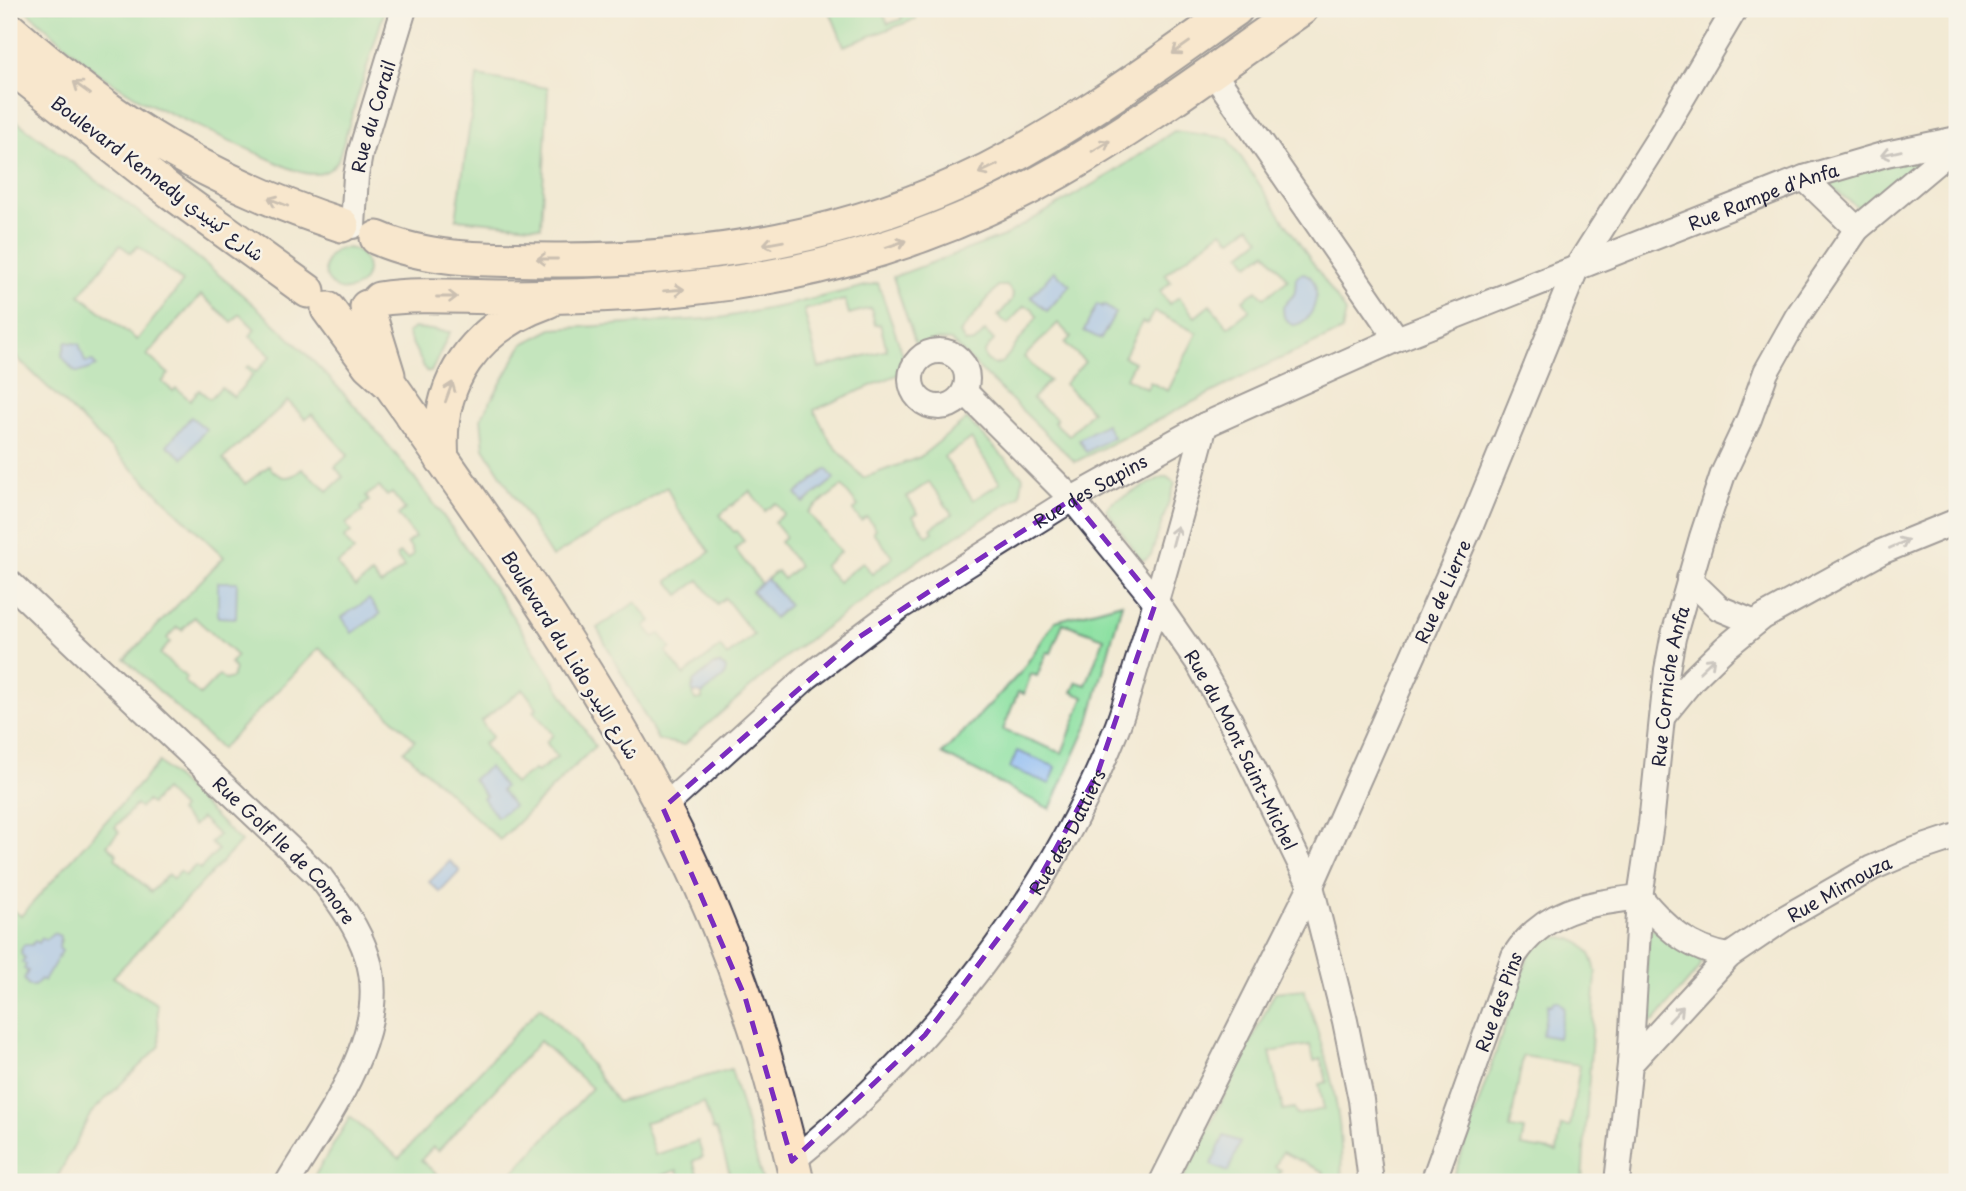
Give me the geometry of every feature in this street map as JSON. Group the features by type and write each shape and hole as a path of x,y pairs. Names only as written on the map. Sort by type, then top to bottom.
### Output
{"main road":[{"name":"Boulevard Kennedy شارع كينيدي","path":"9,29 61,73 144,134 234,183 293,208 422,254 542,260 657,257 708,252 787,240 880,213 985,171 1102,103 1236,9"},
{"path":"373,303 387,284 390,268 387,252 357,230 326,230 307,249 303,275 318,300 348,313 373,303 559,297 691,288 789,274 852,258 908,240 987,209 1060,171 1120,134 1301,9"},
{"name":"Boulevard Kennedy شارع كينيدي","path":"9,65 162,185 318,300"},
{"path":"442,459 443,412 454,379 464,361 494,328 525,310 559,297"},
{"name":"Boulevard du Lido شارع الليدو","path":"318,300 369,365 390,384 442,459 591,680 663,807 709,904 745,997 767,1066 795,1172"},
{"name":"Boulevard du Lido شارع الليدو","path":"373,303 390,384"}],"street":[{"name":"Rue du Corail","path":"357,230 356,176 360,154 404,9"},
{"name":"Rue de Lierre","path":"1162,1182 1311,886 1472,523 1576,270 1735,9"},
{"path":"1212,71 1397,339"},
{"name":"Rue Rampe d'Anfa","path":"1576,270 1804,178 1886,153 1957,139"},
{"name":"Rue Corniche Anfa","path":"1617,1182 1630,1064 1640,897 1673,638 1723,474 1749,419 1766,372 1797,317 1857,229 1957,145"},
{"path":"1804,178 1857,229"},
{"name":"Rue des Sapins","path":"663,807 807,677 856,639 946,577 1072,499 1205,425 1397,339 1576,270"},
{"name":"Rue du Mont Saint-Michel","path":"965,392 1072,499 1157,602 1197,661 1229,718 1311,886 1347,1034 1376,1177"},
{"name":"Rue des Dattiers","path":"795,1172 925,1035 984,964 1071,830 1117,728 1157,602 1205,425"},
{"path":"1662,716 1692,679 1755,622 1881,552 1957,521"},
{"path":"1689,579 1719,608 1755,622"},
{"name":"Rue Golf Ile de Comore","path":"9,582 321,878 348,915 361,939 368,958 373,989 373,1007 368,1029 352,1073 288,1182"},
{"name":"Rue Mimouza","path":"1630,1064 1730,956 1785,918 1872,867 1957,836"},
{"path":"1640,897 1660,921 1694,946 1709,953 1730,956"},
{"name":"Rue des Pins","path":"1433,1182 1514,956 1524,940 1539,926 1560,914 1584,906 1640,897"}],"highlighted area":[{"path":"1072,499 1156,602 1098,772 1028,899 925,1035 792,1161 745,997 663,808 856,639"}],"green space":[{"path":"25,9 385,9 338,160 327,171 315,174 287,167 141,100 96,72"},
{"path":"829,9 881,9 888,24 902,19 898,9 911,9 916,19 844,46"},
{"path":"477,76 548,88 541,227 456,219"},
{"path":"11,117 166,232 276,325 311,359 391,448 464,544 595,746 500,840 404,751 415,740 319,648 221,749 125,659 224,557 9,350","holes":["120,245 131,253 138,246 183,282 137,340 80,295","201,295 232,322 240,314 255,329 250,336 271,356 256,372 249,366 246,368 253,375 234,397 221,387 210,399 199,390 190,400 176,388 173,391 162,382 169,374 147,355","288,401 305,419 312,414 348,455 335,467 343,477 328,491 302,469 284,477 269,466 245,484 223,459","379,487 387,496 392,493 405,509 398,515 415,537 407,543 413,555 408,559 399,553 396,556 404,567 381,585 372,574 355,587 337,564 354,551 344,538 351,532 346,524 363,511 361,508 369,501 366,496","194,617 237,656 230,663 235,669 232,678 225,680 219,675 200,695 184,681 187,678 160,654 170,642 167,638 177,627 182,630","523,689 537,708 534,711 553,735 546,742 557,757 514,784 483,744 492,737 481,721"]},
{"path":"1174,131 1228,138 1346,312 1342,331 1264,366 1075,462 951,341 935,340 917,348 893,277 1004,236 1114,172","holes":["1250,226 1260,239 1241,254 1249,265 1266,252 1288,280 1264,298 1257,290 1243,300 1250,310 1228,327 1210,305 1195,317 1179,297 1169,304 1160,291 1171,282 1165,274 1222,231 1231,240","1054,272 1070,285 1047,311 1032,297","1303,273 1310,277 1316,292 1312,310 1301,323 1292,325 1284,317 1283,307 1295,293 1296,278","998,286 1007,286 1013,293 1012,300 998,316 1008,324 1024,306 1032,308 1037,317 1003,362 994,365 986,359 984,353 994,340 985,331 974,342 965,342 960,333","1097,305 1104,305 1115,313 1101,339 1084,330","1154,311 1197,333 1168,391 1150,382 1147,389 1126,378 1134,362 1124,357 1142,322 1147,324","1058,323 1071,337 1065,343 1085,362 1064,384 1092,411 1069,436 1054,422 1057,419 1032,399 1049,381 1024,357","1106,424 1113,437 1086,452 1079,440"]},
{"path":"1937,151 1862,211 1825,182"},
{"path":"346,248 361,254 367,269 361,284 346,290 331,284 325,269 331,254"},
{"path":"878,283 904,358 899,374 814,410 830,441 863,478 920,457 967,419 1023,477 1020,496 924,556 789,654 684,745 658,740 597,628 636,602 651,621 645,626 654,637 660,634 671,648 666,652 684,675 720,647 727,656 754,635 725,598 717,604 699,580 679,595 668,581 710,552 677,509 667,487 552,557 484,448 481,418 523,344 552,329 720,318","holes":["845,300 849,314 871,308 875,325 880,324 887,350 819,368 804,310","971,439 1000,483 973,500 944,457","826,469 834,479 804,503 797,494","929,482 952,514 931,528 933,532 927,536 913,516 918,513 907,497","842,486 858,506 853,511 861,521 867,517 876,529 873,532 893,557 872,574 863,562 838,582 824,566 840,552 808,512","750,491 765,511 776,503 784,514 774,522 786,537 780,542 799,566 783,579 777,571 767,579 789,605 774,618 752,592 761,583 735,549 744,541 720,515","715,664 725,667 724,677 702,694 702,699 695,700 693,682"]},
{"path":"414,328 450,332 431,372 426,371 407,333"},
{"path":"1162,477 1175,483 1151,555 1145,560 1140,559 1106,509 1113,502"},
{"path":"1122,603 1089,722 1050,809 942,754 1021,672 1055,621","holes":["1063,623 1104,638 1086,685 1077,682 1072,692 1084,697 1062,753 1003,730 1018,692 1024,694 1031,674 1037,676 1047,652 1051,653"]},
{"path":"159,762 241,842 113,977 157,1004 160,1046 91,1113 55,1182 28,1182 9,1171 9,907 21,916","holes":["164,790 182,808 179,812 193,826 201,818 218,835 211,843 218,850 200,869 195,866 185,876 180,871 173,879 168,874 151,892 115,858 117,854 107,845 119,832 115,827 136,805 140,808 147,801 151,804","45,940 61,940 58,948 62,951 44,980 41,978 34,986 29,986 24,979 28,971 21,950"]},
{"path":"1653,929 1702,961 1699,969 1654,1021 1649,1023 1645,1022 1643,1017 1649,930"},
{"path":"1554,937 1578,942 1592,958 1596,974 1582,1182 1504,1178 1503,1182 1452,1182 1528,957 1535,947","holes":["1523,1056 1580,1065 1570,1127 1561,1126 1557,1152 1521,1146 1524,1130 1510,1128"]},
{"path":"1304,989 1337,1107 1341,1182 1320,1181 1324,1172 1282,1152 1275,1167 1281,1170 1272,1182 1182,1182 1275,992","holes":["1310,1045 1314,1061 1321,1059 1327,1082 1319,1084 1324,1109 1296,1115 1294,1108 1283,1110 1270,1052"]},
{"path":"540,1007 572,1039 617,1102 731,1069 763,1182 738,1182 735,1176 731,1177 704,1103 644,1123 655,1155 698,1141 703,1157 693,1161 700,1182 681,1182 677,1170 660,1176 662,1182 520,1182 514,1177 504,1182 592,1088 540,1041 438,1151 433,1147 421,1160 445,1182 311,1182 350,1117 399,1158"}],"water":[{"path":"1054,271 1070,285 1047,311 1031,297"},
{"path":"1303,273 1314,283 1316,300 1308,317 1301,323 1292,325 1284,317 1283,307 1295,293 1296,278"},
{"path":"1097,304 1115,313 1101,339 1084,331"},
{"path":"66,342 79,344 85,362 93,361 96,366 79,372 73,370 62,356"},
{"path":"191,417 206,429 183,458 167,445"},
{"path":"1106,424 1113,437 1086,452 1079,439"},
{"path":"827,469 834,479 804,503 796,494"},
{"path":"767,579 789,605 774,618 752,591"},
{"path":"218,582 237,582 236,618 218,617"},
{"path":"369,599 380,614 352,633 342,617"},
{"path":"720,664 726,669 724,677 702,694 694,693 693,682 713,666"},
{"path":"1017,751 1056,767 1050,784 1010,768"},
{"path":"489,767 504,787 501,790 513,806 497,817 473,779"},
{"path":"450,861 460,871 440,892 429,882"},
{"path":"53,933 60,936 59,948 62,951 44,981 41,979 34,986 29,986 24,979 28,971 24,969 26,965 22,962 25,958 21,954 22,948 35,941 39,943 42,938 45,940"},
{"path":"1554,1001 1564,1007 1558,1038 1542,1035 1548,1004 1551,1005"},
{"path":"1224,1136 1240,1142 1228,1172 1211,1165"}]}
